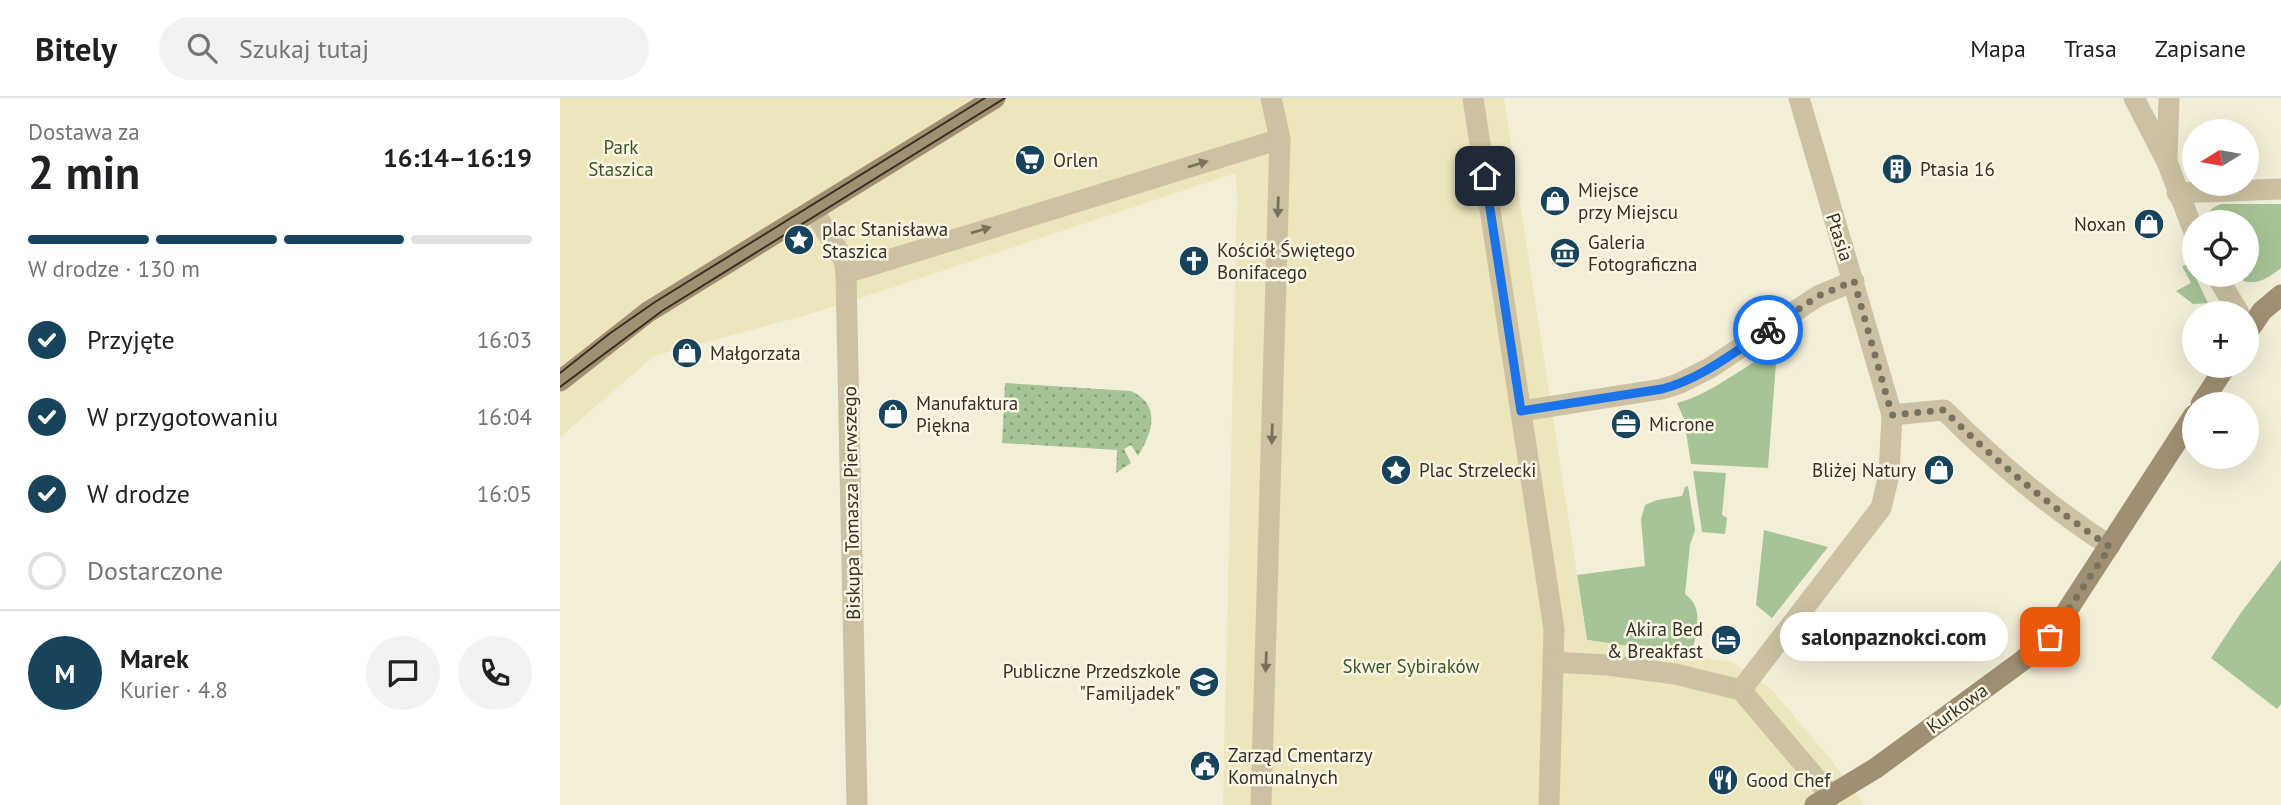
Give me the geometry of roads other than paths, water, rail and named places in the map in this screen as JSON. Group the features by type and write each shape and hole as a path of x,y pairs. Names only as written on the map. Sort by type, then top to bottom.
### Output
{"main road":[{"path":"560,381 648,312 995,98"},
{"path":"2259,313 2281,295"},
{"name":"Kurkowa","path":"1823,800 1870,772 2043,643 2067,612 2182,434"}],"street":[{"path":"1261,805 1280,139 1271,98"},
{"path":"1473,98 1553,629 1549,805"},
{"name":"Ptasia","path":"1741,690 1881,508 1889,475 1892,415 1799,98"},
{"path":"2134,98 2167,162 2185,210"},
{"path":"2167,162 2169,98"},
{"path":"846,273 1280,139"},
{"path":"2178,193 2281,189"},
{"name":"Biskupa Tomasza Pierwszego","path":"813,210 844,260 846,273 857,805"},
{"path":"1521,411 1662,389 1678,384 1710,368 1818,296 1854,281"},
{"path":"1892,415 1944,410 2029,486 2110,547"},
{"path":"1553,662 1608,665 1675,674 1741,690 1823,800"}],"tram line":[{"path":"560,373 655,302 985,98"},
{"path":"560,387 662,311 1005,98"}],"place":[{"name":"Orlen","path":"1030,160"},
{"name":"Ptasia 16","path":"1897,169"},
{"name":"Miejsce przy Miejscu","path":"1555,201"},
{"name":"Noxan","path":"2149,224"},
{"name":"plac Stanisława Staszica","path":"799,240"},
{"name":"Galeria Fotograficzna","path":"1565,253"},
{"name":"Kościół Świętego Bonifacego","path":"1194,261"},
{"name":"Małgorzata","path":"687,353"},
{"name":"Manufaktura Piękna","path":"893,414"},
{"name":"Microne","path":"1626,424"},
{"name":"Plac Strzelecki","path":"1396,470"},
{"name":"Bliżej Natury","path":"1939,470"},
{"name":"salonpaznokci.com","path":"2050,637"},
{"name":"Akira Bed & Breakfast","path":"1726,640"},
{"name":"Publiczne Przedszkole \"Familjadek\"","path":"1204,682"},
{"name":"Zarząd Cmentarzy Komunalnych","path":"1205,766"},
{"name":"Good Chef","path":"1723,780"}],"park label":[{"name":"Park Staszica","path":"621,158"},
{"name":"Skwer Sybiraków","path":"1411,666"}]}
